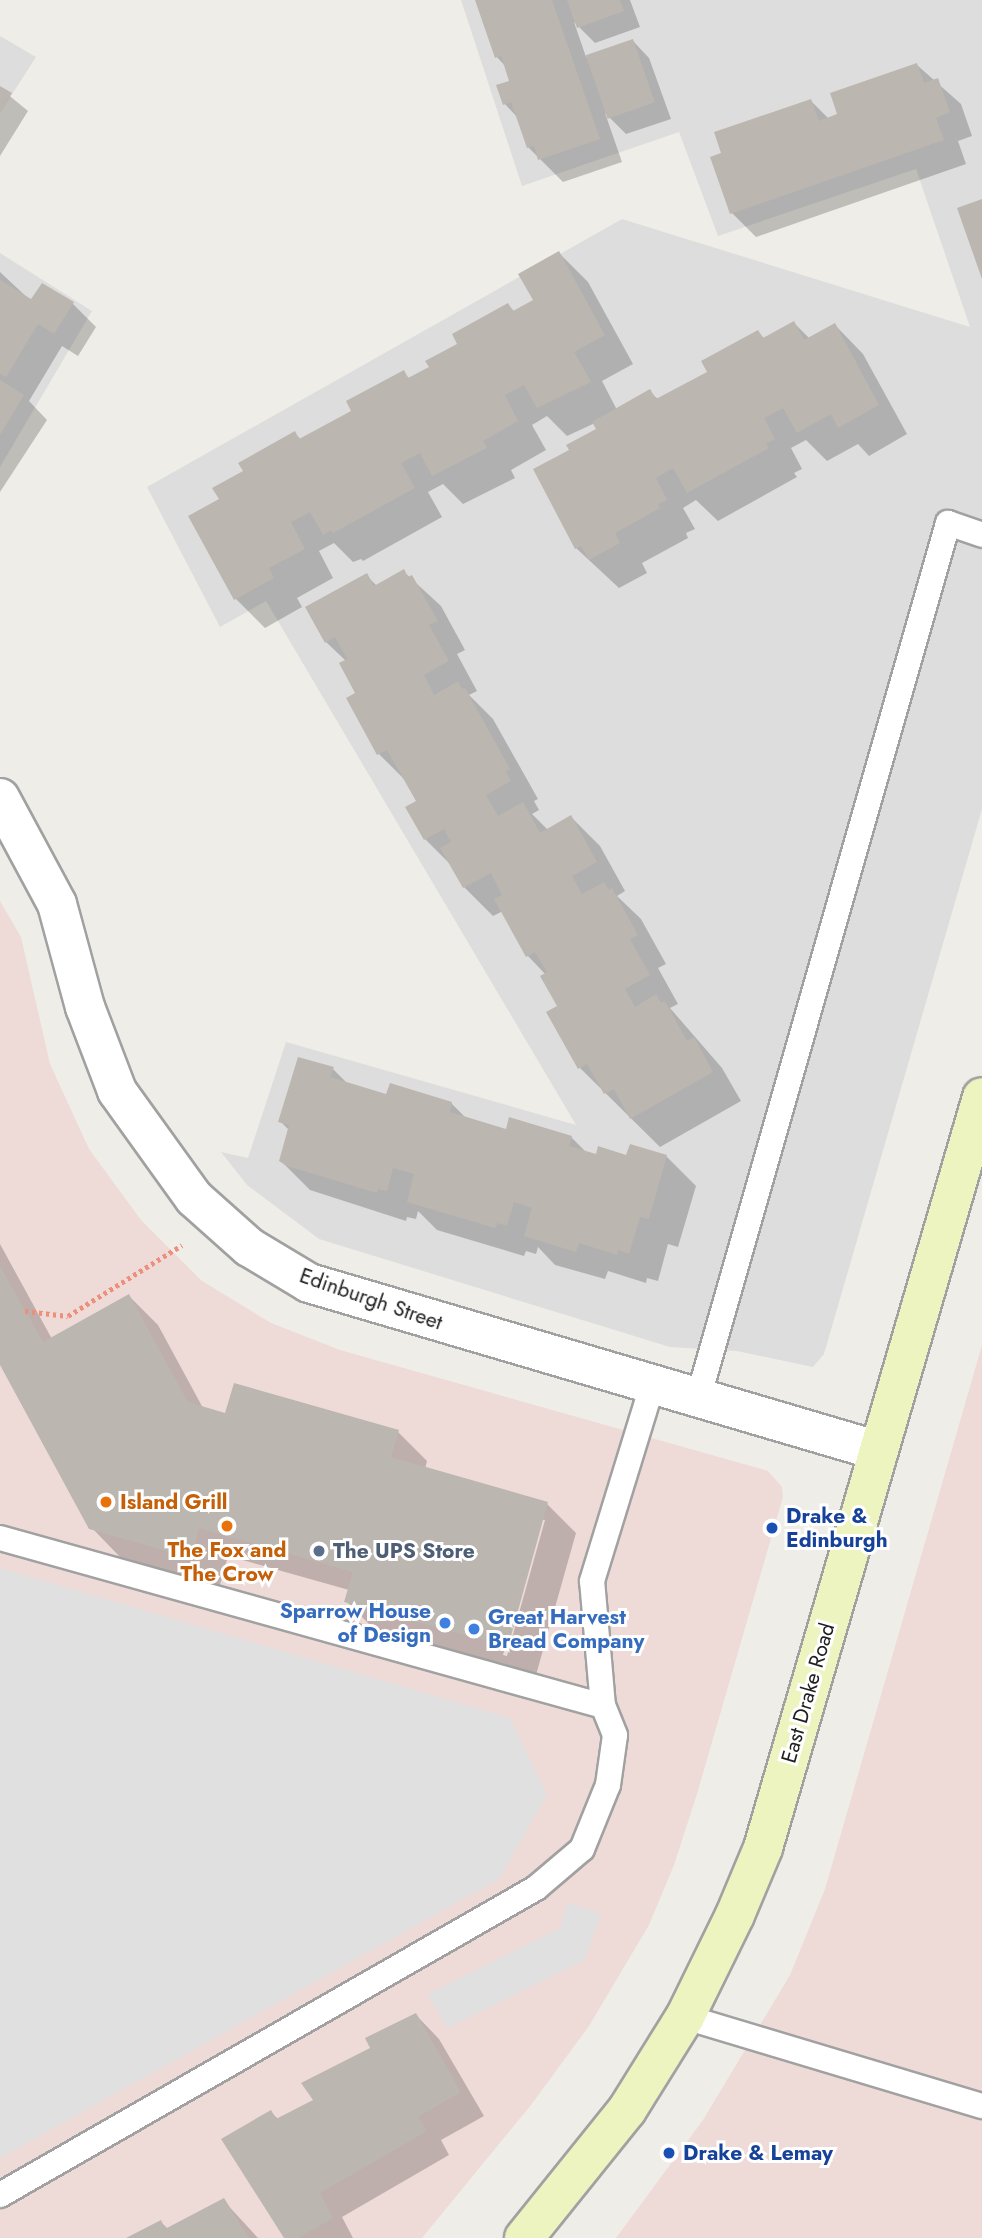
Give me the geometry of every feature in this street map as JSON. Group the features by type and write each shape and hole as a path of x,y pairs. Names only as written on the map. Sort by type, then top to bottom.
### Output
{"main road":[{"name":"East Drake Road","path":"524,2238 627,2109 685,2017 735,1915 762,1848 982,1097"}],"street":[{"name":"Edinburgh Street","path":"0,798 57,904 85,1007 117,1091 194,1198 249,1247 309,1283 879,1451"}],"lane":[{"path":"698,1399 948,523 982,534"},
{"path":"0,2195 536,1888 582,1849 608,1785 615,1735 603,1706 592,1581 652,1386"},
{"path":"0,1538 603,1706"},
{"path":"685,2017 982,2106"}],"path":[{"path":"25,1311 68,1316 219,1222"}],"shaded area":[{"path":"461,0 982,0 982,809 824,1354 813,1367 737,1351 670,1347 319,1239 247,1185 221,1152 248,1158 286,1042 576,1125 266,601 220,627 147,487 622,219 970,327 916,169 718,236 679,132 522,186"},
{"path":"0,36 36,57 0,113"},
{"path":"0,253 92,311 0,467"},
{"path":"0,901 21,937 50,1064 89,1149 141,1220 202,1281 271,1323 340,1350 768,1471 782,1487 783,1497 697,1794 674,1865 649,1925 589,2026 531,2105 422,2238 0,2238"},
{"path":"982,1345 982,2238 616,2238 703,2120 790,1975 825,1889"},
{"path":"0,1568 510,1718 547,1795 499,1879 0,2158"},
{"path":"567,1903 601,1913 585,1960 447,2028 428,1994 560,1928"}],"building":[{"path":"475,0 552,0 600,139 538,160 534,146 527,148 511,102 503,105 496,85 509,81 501,56 495,58"},
{"path":"567,0 620,0 624,11 577,28"},
{"path":"633,39 655,102 608,119 586,55"},
{"path":"917,63 924,83 938,78 950,112 936,118 944,140 730,214 710,157 721,153 714,132 811,99 819,121 837,114 830,93"},
{"path":"0,86 12,93 0,113"},
{"path":"982,199 982,279 957,208"},
{"path":"559,251 605,335 574,352 591,382 537,408 524,385 505,395 518,421 483,441 487,448 432,476 420,453 401,463 415,488 333,533 331,530 323,535 310,512 291,522 305,549 269,568 274,578 234,600 188,516 219,499 212,488 243,471 238,463 295,431 299,439 351,411 346,401 404,370 408,378 429,367 425,361 457,344 452,334 508,303 513,311 533,300 518,274"},
{"path":"0,280 31,299 42,283 74,302 54,334 38,324 6,377 0,374"},
{"path":"794,321 804,340 835,323 879,405 838,428 831,414 797,433 783,408 764,418 775,439 766,444 769,448 687,493 673,468 656,478 667,500 658,504 660,508 615,533 620,543 589,560 581,546 575,549 533,469 569,450 566,445 596,429 592,422 650,389 656,399 707,372 701,361 758,330 763,338"},
{"path":"0,380 24,395 0,435"},
{"path":"404,569 408,577 412,575 438,621 429,625 449,661 424,675 434,695 458,681 462,689 465,688 510,769 506,771 511,781 486,795 498,816 523,802 540,833 571,815 597,862 572,876 582,894 604,882 609,890 612,888 638,935 630,939 650,975 625,989 635,1007 656,994 661,1003 665,1001 687,1041 694,1037 713,1072 630,1119 614,1089 604,1094 587,1064 578,1069 546,1012 557,1006 540,976 547,972 535,952 526,957 494,899 502,895 491,873 463,888 440,848 451,842 444,829 424,840 405,807 416,801 387,750 377,755 346,698 355,693 339,663 347,659 335,637 325,643 305,607 367,573 374,586"},
{"path":"298,1057 334,1067 330,1077 386,1094 390,1083 452,1102 450,1112 506,1129 509,1117 572,1136 569,1146 596,1154 598,1146 626,1155 630,1144 667,1155 649,1219 640,1217 629,1254 618,1250 617,1255 579,1243 576,1252 524,1236 532,1208 514,1202 507,1226 497,1223 495,1228 407,1202 414,1174 393,1168 387,1191 378,1189 377,1193 287,1166 279,1161 289,1125 278,1122"},
{"path":"0,1266 43,1342 129,1294 188,1402 225,1413 234,1383 399,1430 391,1457 548,1502 508,1647 344,1602 353,1572 199,1528 191,1558 89,1529 0,1365"},
{"path":"416,2013 461,2092 418,2117 427,2131 320,2193 333,2218 298,2238 284,2238 221,2139 271,2110 276,2119 313,2100 301,2083 370,2048 365,2038"},
{"path":"224,2198 249,2238 126,2238 161,2220 165,2229"}],"place":[{"name":"Island Grill","path":"106,1502"},
{"name":"The Fox and The Crow","path":"227,1526"},
{"name":"Drake & Edinburgh","path":"772,1528"},
{"name":"The UPS Store","path":"319,1551"},
{"name":"Sparrow House of Design","path":"445,1623"},
{"name":"Great Harvest Bread Company","path":"474,1629"},
{"name":"Drake & Lemay","path":"669,2153"}]}
